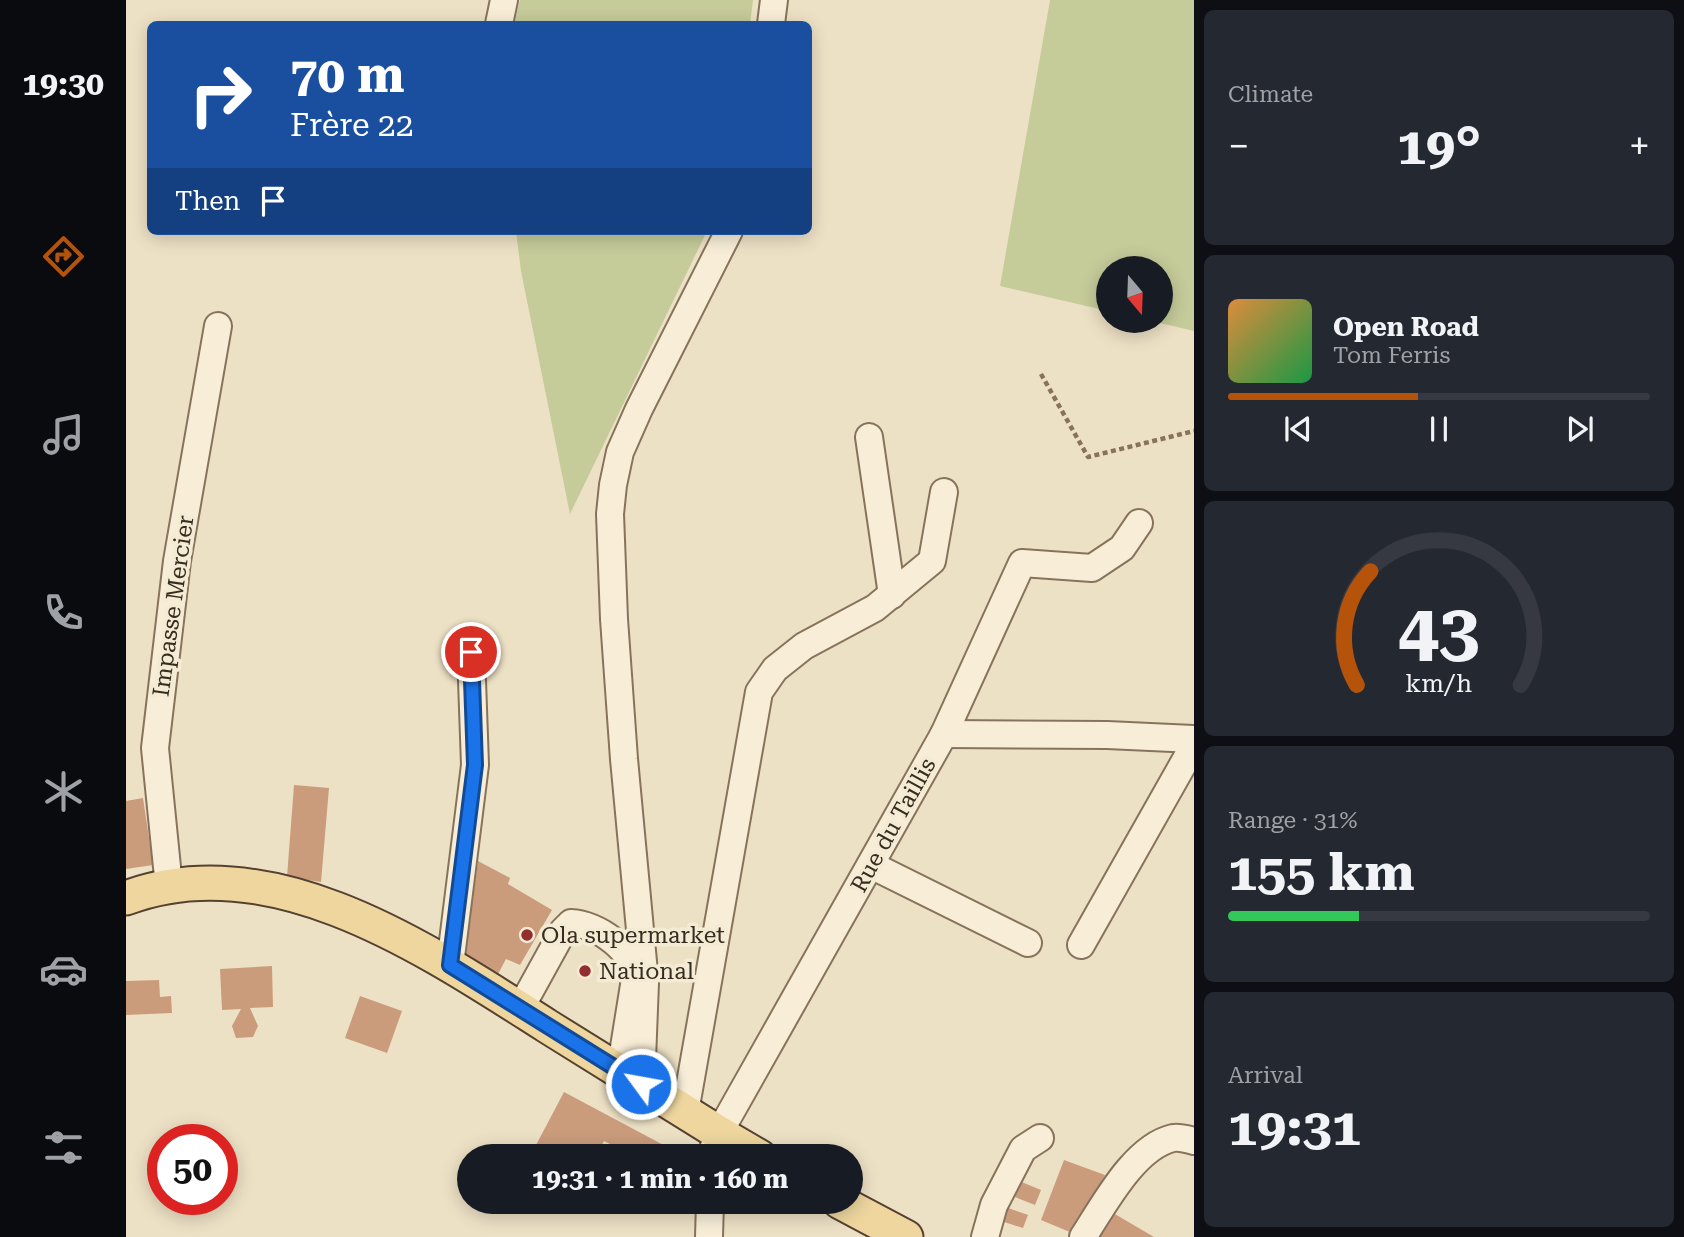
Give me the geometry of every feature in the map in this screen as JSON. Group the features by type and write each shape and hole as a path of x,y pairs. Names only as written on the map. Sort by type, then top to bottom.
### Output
{"main road":[{"path":"126,898 169,887 231,884 302,896 353,914 450,965 685,1112 713,1144"},
{"path":"855,1214 871,1228 906,1237"}],"street":[{"path":"500,21 504,0"},
{"path":"771,21 774,0"},
{"path":"631,1078 645,983 614,619 610,514 613,485 620,452 639,409 727,235"},
{"name":"Impasse Mercier","path":"169,887 155,748 177,561 218,327"},
{"path":"869,437 892,595"},
{"path":"685,1112 759,692 775,669 803,646 876,608 932,561 944,492"},
{"path":"944,734 1022,563 1092,568 1122,548 1139,523"},
{"path":"450,965 475,765 471,652"},
{"name":"Rue du Taillis","path":"715,1144 944,734 1194,740"},
{"path":"1081,945 1194,745"},
{"path":"871,865 1028,943"},
{"path":"520,1009 570,923 582,924 624,948 635,970 631,1078"},
{"path":"1083,1237 1121,1180 1150,1147 1175,1137 1194,1141"},
{"path":"985,1237 994,1205 1023,1149 1040,1138"},
{"path":"709,1237 710,1214"}],"path":[{"path":"1041,374 1088,457 1194,430"}],"green space":[{"path":"520,0 753,0 750,21 515,21"},
{"path":"1050,0 1194,0 1194,331 1173,326 1173,256 1096,256 1096,308 1000,286"},
{"path":"516,235 705,235 570,514 521,271"}],"building":[{"path":"294,785 329,788 321,882 287,877"},
{"path":"143,798 153,865 126,869 126,801"},
{"path":"478,861 510,878 508,884 552,910 520,965 506,959 497,976 464,957"},
{"path":"272,966 273,1007 250,1008 258,1026 253,1037 236,1038 232,1026 241,1009 222,1010 220,969"},
{"path":"159,980 160,997 171,996 172,1013 126,1015 126,981"},
{"path":"360,996 402,1011 387,1053 345,1038"},
{"path":"564,1092 662,1144 610,1144 604,1141 602,1144 537,1144"},
{"path":"1064,1160 1105,1175 1077,1235 1041,1220"},
{"path":"1014,1179 1041,1190 1035,1205 1007,1194"},
{"path":"1003,1206 1028,1215 1023,1228 998,1220"},
{"path":"1108,1210 1154,1237 1091,1237"}],"place":[{"name":"Ola supermarket","path":"527,935"},
{"name":"National","path":"585,971"}],"route":[{"path":"471,652 475,765 450,965 641,1084"}]}
